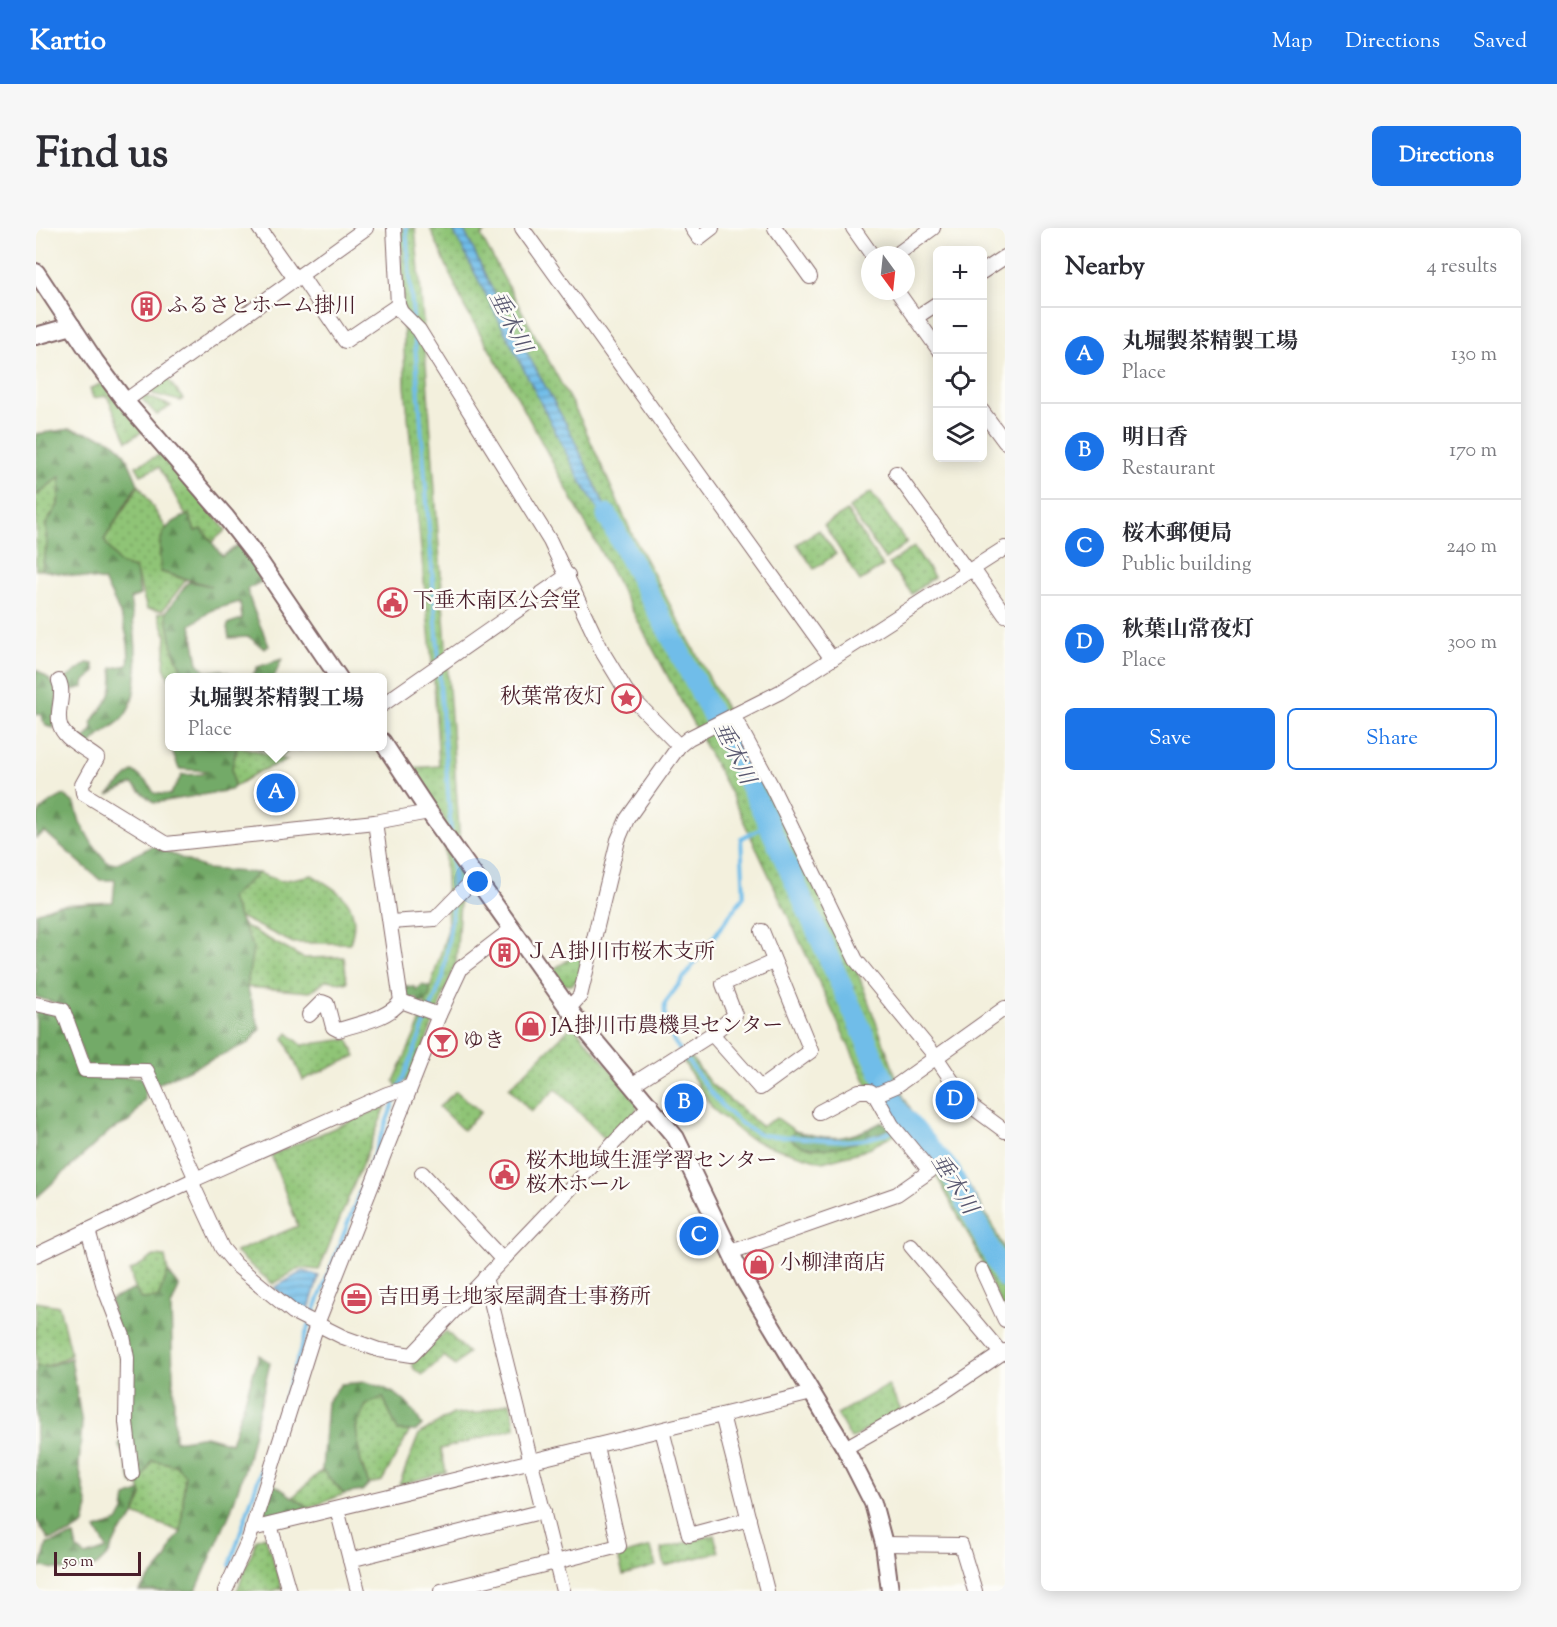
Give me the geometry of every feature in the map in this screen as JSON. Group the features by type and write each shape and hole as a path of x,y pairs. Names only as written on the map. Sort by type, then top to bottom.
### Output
{"street":[{"path":"259,228 345,341 402,310"},
{"path":"125,401 366,228"},
{"path":"394,228 402,310 419,330 550,542 568,575 603,653 628,694 679,746"},
{"path":"522,228 832,659"},
{"path":"692,228 699,238 712,228"},
{"path":"775,228 810,277"},
{"path":"853,228 866,246"},
{"path":"908,246 933,228"},
{"path":"987,270 1003,263"},
{"path":"36,272 125,401 244,540 336,673"},
{"path":"903,300 933,342"},
{"path":"915,318 933,306"},
{"path":"36,336 72,326"},
{"path":"987,418 1005,442"},
{"path":"896,472 1005,615"},
{"path":"569,1008 580,996 618,840 627,819 679,746 730,720 832,659 1005,548"},
{"path":"387,702 444,664 568,575"},
{"path":"59,681 63,689 59,716 61,728 97,758 82,785 83,793 166,844 375,822 429,812"},
{"path":"730,720 770,783 856,960 936,1057 967,1103 1005,1131"},
{"path":"387,749 429,812 569,1008 598,1047 651,1104 676,1138 744,1280 845,1448 873,1503 884,1544 890,1591"},
{"path":"309,1015 322,1002 327,1004 333,1027 339,1029 379,1017 396,1008 401,1001 375,822"},
{"path":"390,922 435,919 476,877"},
{"path":"225,1591 252,1529 312,1321 438,1015 461,968 513,928"},
{"path":"712,1034 760,1088 811,1051 762,931"},
{"path":"633,1084 712,1034 735,1015 723,984 773,962"},
{"path":"401,1001 438,1015"},
{"path":"36,1004 63,1010 85,1070 147,1071 222,1248 236,1265 293,1311 343,1337 380,1350 412,1354 651,1104"},
{"path":"875,1095 897,1086 1005,1008"},
{"path":"36,1255 194,1180 387,1094 409,1088"},
{"path":"731,1252 897,1194 930,1171 892,1125 870,1090 859,1091 819,1112"},
{"path":"422,1173 502,1259"},
{"path":"88,1230 104,1287 123,1336 127,1358 126,1422 132,1474"},
{"path":"845,1448 944,1392 1003,1352 911,1246"},
{"path":"982,1270 1005,1320"},
{"path":"484,1277 563,1591"},
{"path":"252,1529 812,1393"},
{"path":"722,1415 767,1591"},
{"path":"662,1430 689,1535 749,1519"},
{"path":"450,1590 619,1546 596,1446"},
{"path":"337,1509 358,1591"},
{"path":"350,1560 544,1511"},
{"path":"270,1525 289,1591"},
{"path":"884,1544 961,1545 975,1591"}],"green space":[{"path":"401,228 415,228 462,871 456,962 417,1065 407,1080 397,1087 394,1081 419,1025 448,929 443,816 410,768 439,766 434,683 405,386"},
{"path":"430,228 490,228 481,236 582,422 633,536 750,753 855,965 904,1098 918,1121 958,1167 1005,1251 1005,1314 974,1245 935,1173 898,1133 863,1151 823,1162 765,1145 745,1136 713,1109 683,1061 690,1056 710,1083 761,1126 777,1118 795,1131 789,1138 817,1148 891,1124 867,1085 730,792 513,389 465,308"},
{"path":"167,378 183,399 180,401 153,394 151,390"},
{"path":"102,383 145,430 127,441 107,396 93,398 90,389"},
{"path":"143,395 171,406 157,415 141,398"},
{"path":"70,429 99,436 115,443 121,449 138,484 104,540 119,563 136,570 140,595 130,599 136,644 134,694 122,719 90,746 82,742 93,729 91,723 109,698 113,685 112,668 128,665 129,654 123,622 104,581 41,570 47,546 46,524 58,505 61,476 36,495 36,434"},
{"path":"161,454 226,530 212,542 202,529 195,531 189,515 186,516 159,467 141,475 136,466"},
{"path":"62,476 58,505 46,524 47,546 41,570 36,570 36,496"},
{"path":"139,485 166,528 161,572 186,580 163,610 147,609 135,568 119,563 104,540"},
{"path":"871,492 907,543 885,559 849,508"},
{"path":"847,511 883,566 860,581 824,525"},
{"path":"189,515 195,531 202,529 222,556 243,542 267,579 247,589 269,646 263,648 249,637 229,638 227,627 229,623 242,619 240,602 212,610 191,625 198,663 206,672 221,670 229,673 183,673 173,650 166,612 189,581 211,586 161,572 162,536 165,530 178,519"},
{"path":"819,530 836,554 814,569 797,544"},
{"path":"914,547 934,577 912,594 889,564"},
{"path":"166,612 173,650 183,673 166,673 164,667 166,635 158,613"},
{"path":"282,659 276,673 254,673 257,667"},
{"path":"87,663 93,664 95,672 84,682 84,687 73,690 65,688 64,680"},
{"path":"36,669 58,690 54,728 46,726 40,714 36,715"},
{"path":"172,751 236,751 232,768 234,787 231,790 154,803 132,784 108,795 133,771 148,783 154,793 170,795 182,775 202,774 206,771 179,769"},
{"path":"236,751 256,751 287,760 258,772 234,787 232,768"},
{"path":"268,751 287,751 282,756"},
{"path":"64,795 75,804 80,822 93,845 107,862 115,864 153,846 207,869 258,873 230,898 253,947 247,987 260,1029 249,1043 157,1084 148,1065 88,1069 65,1006 36,997 36,913 57,905 113,902 115,880 100,880 45,832 36,838 40,811"},
{"path":"258,873 281,881 312,875 341,894 352,910 354,919 350,943 293,943 239,917 230,898"},
{"path":"243,925 303,958 344,957 347,983 327,980 310,992 247,987 249,969"},
{"path":"586,949 579,979 571,985 560,984 552,970"},
{"path":"401,985 415,987 416,990 422,985 430,987 430,993 425,1002 419,1004 417,998 406,999"},
{"path":"36,1009 60,1016 81,1076 141,1077 145,1086 145,1099 129,1122 111,1130 36,1198"},
{"path":"573,1025 639,1103 634,1116 609,1143 556,1089 531,1112 509,1088"},
{"path":"288,1033 302,1045 348,1039 356,1056 303,1080 284,1038"},
{"path":"456,1091 481,1112 463,1130 439,1107"},
{"path":"386,1106 319,1270 300,1268 273,1284 235,1252 298,1226 271,1155"},
{"path":"882,1122 890,1127 868,1138 840,1146 811,1148 789,1138 795,1131 829,1138 849,1136"},
{"path":"154,1256 165,1257 168,1272 158,1298 141,1299 135,1289 130,1271"},
{"path":"168,1272 179,1287 171,1307 175,1441 206,1436 231,1443 259,1355 270,1363 247,1462 230,1513 196,1591 139,1591 167,1558 172,1544 181,1532 185,1475 175,1465 152,1460 139,1486 132,1484 119,1446 117,1406 128,1389 110,1300 135,1289 141,1299 158,1298"},
{"path":"36,1302 59,1306 71,1355 45,1367 36,1366"},
{"path":"446,1331 468,1353 455,1366 444,1356 423,1375 414,1369 412,1363"},
{"path":"71,1358 82,1424 79,1466 88,1507 84,1525 70,1534 49,1540 36,1519 36,1366 45,1367"},
{"path":"366,1382 385,1388 406,1402 422,1425 416,1431 398,1431 383,1397 366,1405 356,1427 361,1465 369,1484 362,1491 344,1494 322,1470 327,1402 341,1384"},
{"path":"888,1385 901,1410 851,1439 837,1414"},
{"path":"383,1397 398,1431 410,1431 382,1481 369,1484 359,1455 357,1424 360,1414 367,1405"},
{"path":"510,1402 516,1428 441,1449 446,1472 399,1485 419,1434 453,1414 478,1413"},
{"path":"152,1460 175,1465 185,1475 181,1532 134,1514 142,1495 139,1486"},
{"path":"322,1470 344,1494 309,1508 293,1497"},
{"path":"271,1482 309,1508 259,1523"},
{"path":"141,1491 142,1495 133,1518 118,1535 109,1554 98,1565 69,1571 41,1567 47,1544 74,1536 77,1549 86,1556 107,1549 96,1529 118,1522 124,1511 126,1497"},
{"path":"714,1535 719,1552 665,1566 661,1549"},
{"path":"265,1536 282,1588 272,1591 237,1591 257,1539"},
{"path":"651,1547 656,1566 623,1575 618,1556"}],"water":[{"path":"452,228 463,228 494,293 571,433 630,560 581,482"},
{"path":"303,1271 319,1276 308,1312 274,1288"}],"waterway":[{"path":"406,228 413,318"},
{"path":"414,331 439,662"},
{"name":"垂木川","path":"607,515 731,746 897,1109 950,1171 1005,1278"},
{"path":"439,669 451,832"},
{"path":"680,1050 667,1028 665,1003 744,896 741,838 769,825"},
{"path":"452,855 454,895"},
{"path":"400,1087 443,977 453,908"},
{"path":"684,1056 725,1109 757,1133 843,1141 868,1139 892,1131"},
{"path":"312,1317 397,1094"},
{"path":"899,1128 910,1124"},
{"path":"230,1565 309,1324"}],"place":[{"name":"ふるさとホーム掛川","path":"146,307"},
{"name":"下垂木南区公会堂","path":"392,602"},
{"name":"秋葉常夜灯","path":"626,698"},
{"name":"丸堀製茶精製工場","path":"276,793"},
{"name":"ＪＡ掛川市桜木支所","path":"505,953"},
{"name":"JA掛川市農機具センター","path":"530,1027"},
{"name":"ゆき","path":"442,1042"},
{"name":"秋葉山常夜灯","path":"955,1100"},
{"name":"明日香","path":"684,1103"},
{"name":"桜木地域生涯学習センター 桜木ホール","path":"505,1174"},
{"name":"桜木郵便局","path":"699,1236"},
{"name":"小柳津商店","path":"759,1264"},
{"name":"吉田勇土地家屋調査士事務所","path":"357,1298"}]}
